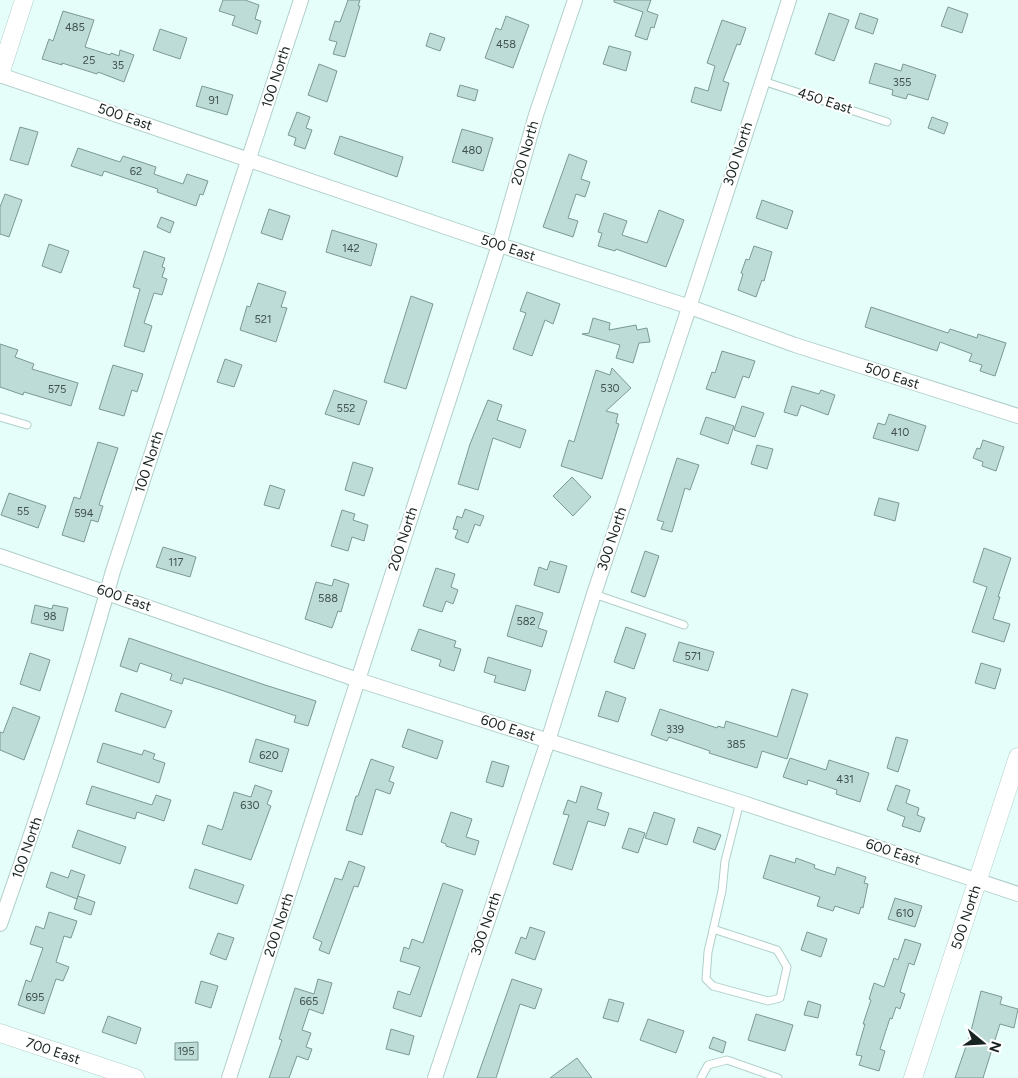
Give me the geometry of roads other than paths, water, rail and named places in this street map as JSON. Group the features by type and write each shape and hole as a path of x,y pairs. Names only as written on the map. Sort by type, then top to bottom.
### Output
{"street":[{"path":"0,74 24,0"},
{"name":"100 North","path":"0,924 37,818 107,592 302,0"},
{"name":"200 North","path":"229,1078 498,244 536,116 575,0"},
{"name":"300 North","path":"435,1078 548,741 594,594 690,307 789,0"},
{"name":"500 East","path":"0,74 249,160 690,307 795,345 1018,416"},
{"name":"600 East","path":"0,556 358,680 740,802 1018,894"},
{"name":"500 North","path":"913,1078 1018,757"},
{"name":"700 East","path":"0,1034 134,1078"}],"lane":[{"name":"450 East","path":"763,81 887,122"},
{"path":"0,417 27,425"},
{"path":"594,594 684,625"},
{"path":"714,929 777,950 787,967 780,998 768,1001 713,986 706,979 708,952 722,891 725,861 740,802"},
{"path":"701,1078 708,1064 728,1060 778,1078"}]}
